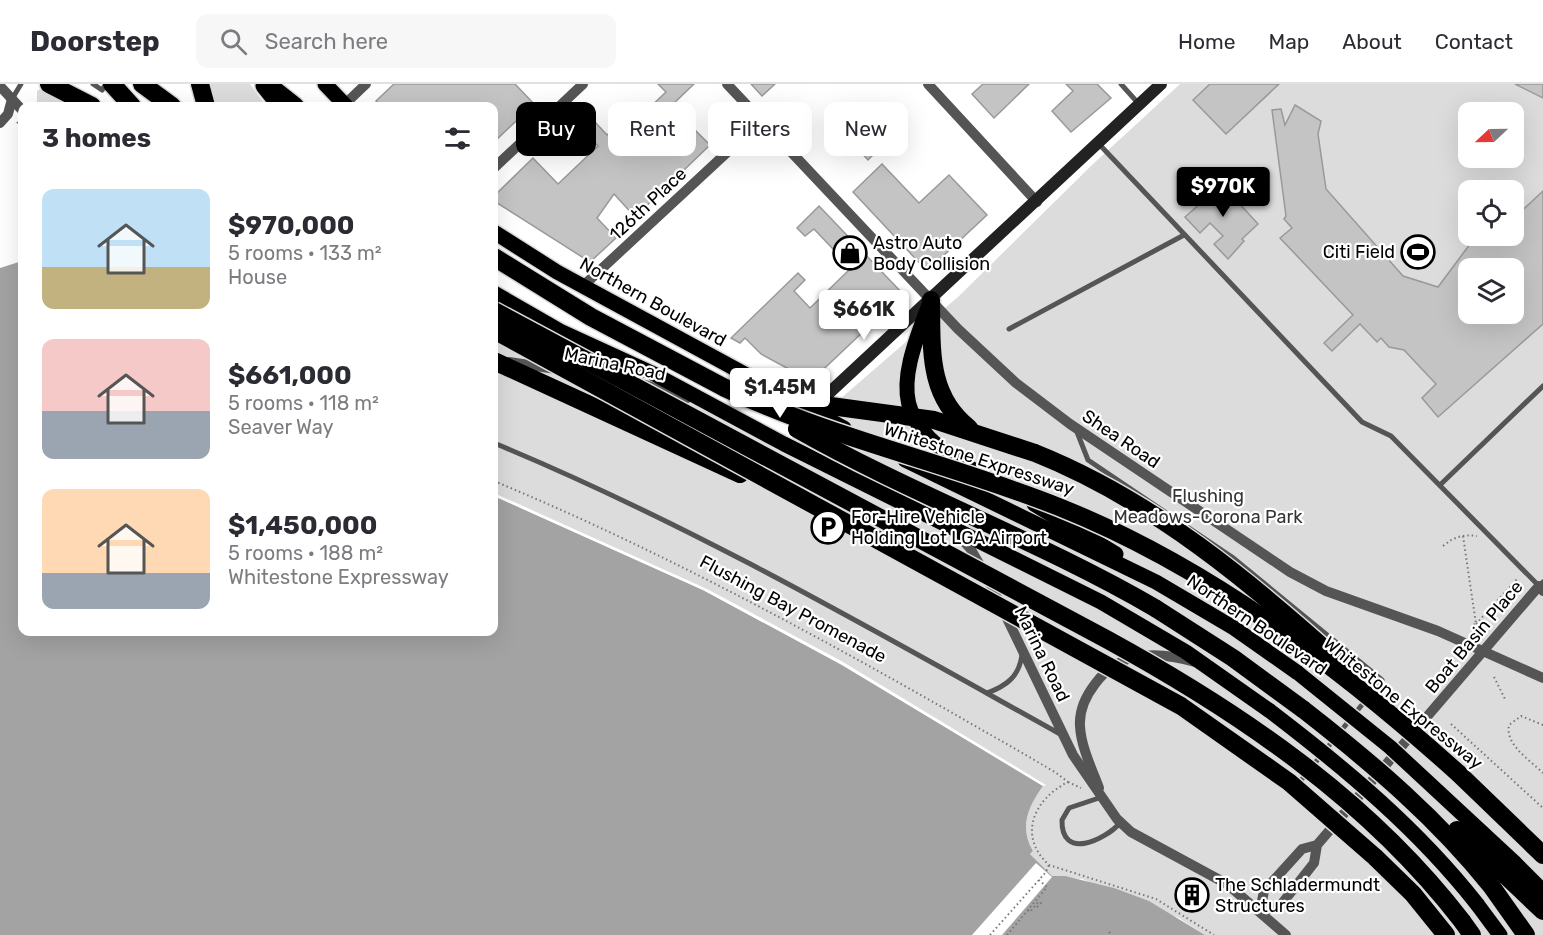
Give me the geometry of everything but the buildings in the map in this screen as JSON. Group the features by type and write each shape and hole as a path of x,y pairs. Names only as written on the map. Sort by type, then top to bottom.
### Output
{"highway":[{"path":"49,84 84,102"},
{"path":"112,84 128,102"},
{"path":"142,84 167,102"},
{"path":"200,84 205,102"},
{"path":"267,84 290,102"},
{"path":"280,84 301,102"},
{"name":"Whitestone Expressway","path":"498,259 591,317 725,388 855,440 1040,499 1139,543 1198,576 1270,624 1389,714 1458,773 1539,849"},
{"path":"931,300 932,360 937,387 949,409 975,432"},
{"path":"498,312 1098,635 1204,695 1289,754 1361,813 1417,867 1467,928"},
{"path":"498,332 1181,706 1289,782 1375,856 1413,894 1446,935"},
{"path":"498,363 673,441 844,523"},
{"path":"725,388 850,457 1136,597 1224,652 1409,787 1543,911"},
{"path":"807,405 914,416 975,432 1035,453 1115,490 1188,538 1324,648 1458,773"},
{"path":"1375,856 1404,891 1434,935"},
{"path":"1503,874 1526,935"}],"main road":[{"path":"261,84 276,102"},
{"path":"325,84 341,102"},
{"path":"784,444 788,431 807,405 931,300 1161,84"},
{"name":"Northern Boulevard","path":"498,234 583,286 807,405 930,474 1146,577 1215,616 1298,673 1390,747 1503,874 1543,891"},
{"path":"498,295 548,324 654,374 784,444 949,528 1101,602 1206,665 1270,711 1343,769 1407,826 1477,904 1500,935"},
{"path":"931,300 907,366 907,396 914,416 931,441 947,454 1072,526 1215,616"}],"street":[{"path":"349,102 366,84"},
{"path":"498,164 583,84"},
{"name":"Shea Road","path":"727,84 744,102"},
{"path":"928,84 1037,201"},
{"path":"0,86 18,106"},
{"path":"0,101 12,99"},
{"path":"0,123 8,114 12,99"},
{"name":"126th Place","path":"583,286 723,156"},
{"name":"Shea Road","path":"794,156 931,300 1008,375 1075,428 1290,572 1326,591 1438,632 1543,678"},
{"name":"Marina Road","path":"498,362 599,375 646,385 726,412"},
{"name":"Marina Road","path":"949,528 964,541 975,556 1063,735 1091,784 1120,823 1131,832 1227,884 1286,935"},
{"name":"Boat Basin Place","path":"1317,845 1302,849 1264,891 1260,911 1280,906 1314,863 1317,845 1482,652 1542,586"},
{"name":"Marina Road","path":"1102,797 1083,742 1080,724 1082,706 1097,681 1118,663 1141,655 1178,657 1206,665"}],"lane":[{"path":"12,99 21,84"},
{"path":"93,84 102,90 106,84"},
{"path":"1121,84 1140,104"},
{"path":"1098,143 1362,422 1391,436 1542,586"},
{"path":"1009,329 1184,235"},
{"path":"1440,485 1543,386"},
{"path":"1075,428 1088,459 1232,557 1382,680 1298,784 1340,819"},
{"path":"498,445 663,520 1063,735"},
{"path":"987,693 1011,680 1021,665 1022,651"},
{"path":"1102,797 1069,808 1062,820 1065,835 1076,843 1088,844 1109,834 1120,823"}],"path":[{"name":"Flushing Bay Promenade","path":"498,484 564,510 708,578 904,684 1055,772 1078,789 1091,784"},
{"path":"1443,546 1453,538 1463,535 1478,536"},
{"path":"1463,535 1474,625 1517,582 1517,574"},
{"path":"1494,677 1505,699"},
{"path":"1543,725 1521,716 1509,725 1507,734 1510,741 1543,773"},
{"path":"1451,724 1543,808"},
{"path":"1068,782 1051,790 1040,803 1032,823 1034,840 1040,857 1049,864 1155,899 1214,935"},
{"path":"990,935 1046,872 1049,864"},
{"path":"1007,935 1047,887 1039,880"},
{"path":"1028,910 1039,901 1041,903 1037,908"},
{"path":"1109,932 1112,935"}],"green space":[{"path":"207,84 250,84 263,102 212,102"},
{"name":"Flushing Meadows-Corona Park","path":"1180,84 1543,84 1543,935 1205,935 1179,918 1082,879 1052,877 1030,854 1033,851 1026,825 1033,802 1043,786 703,590 498,498 498,305 570,347 623,368 780,451 959,296 1093,164"},
{"path":"43,87 70,102 37,102 37,91"}],"shaded area":[{"path":"18,262 18,636 498,636 498,498 703,590 842,665 1043,786 1033,802 1026,825 1033,851 1030,854 1052,876 1065,876 1114,888 1149,901 1205,935 0,935 0,268"}],"pier":[{"path":"498,495 707,589 843,662 1046,785 1043,786 842,665 703,590 498,498"},
{"path":"1036,863 1052,877 1002,935 972,935"}],"place":[{"name":"Citi Field","path":"1418,252"},
{"name":"Astro Auto Body Collision","path":"850,253"},
{"name":"For-Hire Vehicle Holding Lot LGA Airport","path":"828,527"},
{"name":"The Schladermundt Structures","path":"1192,895"}]}
